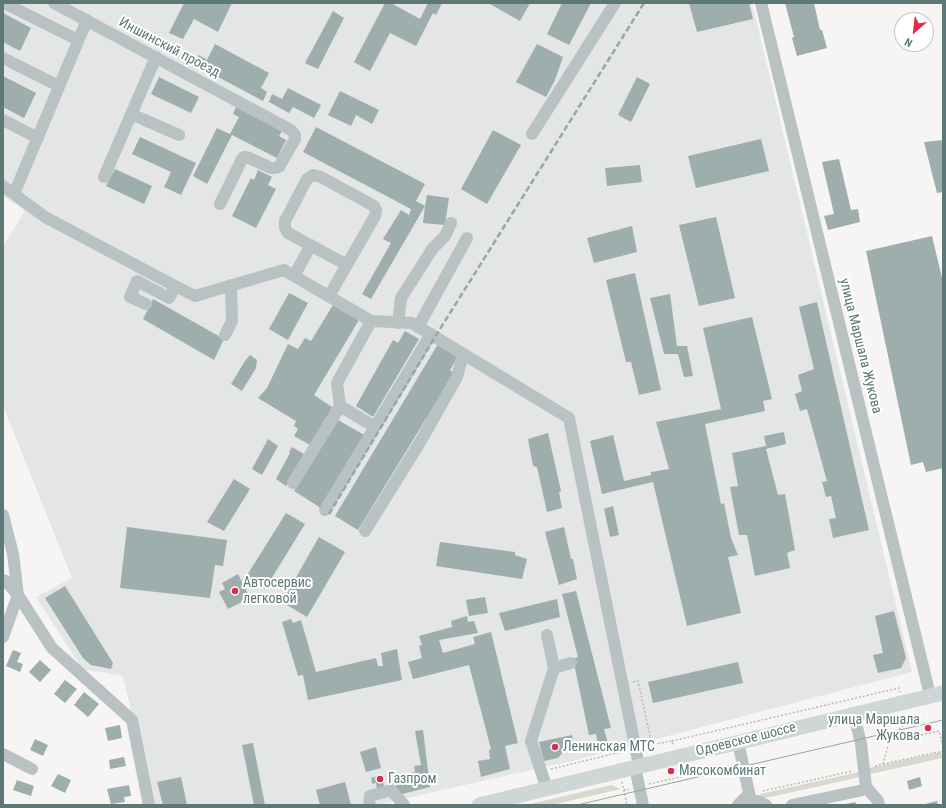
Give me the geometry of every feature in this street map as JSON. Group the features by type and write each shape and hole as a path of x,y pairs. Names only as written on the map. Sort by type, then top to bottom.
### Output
{"main road":[{"name":"Одоевское шоссе","path":"483,805 637,766 937,694"}],"street":[{"path":"4,3 78,40"},
{"name":"Иншинский проезд","path":"54,3 291,130 295,135 294,139 279,167 271,168 244,157 220,204"},
{"path":"532,134 615,3"},
{"name":"улица Маршала Жукова","path":"762,3 937,694"},
{"path":"14,194 87,20"},
{"path":"104,177 156,57"},
{"path":"3,58 59,86"},
{"path":"131,114 179,135"},
{"path":"3,120 38,138"},
{"path":"329,296 347,265 375,216 376,210 374,206 321,177 313,175 307,179 285,221 285,228 288,233 347,265"},
{"path":"3,186 45,217 195,296 284,270 371,321 412,323 569,418 636,748 637,766 643,805"},
{"path":"398,323 401,298 433,248 445,236 451,223"},
{"path":"418,327 467,238"},
{"path":"294,276 311,245"},
{"path":"146,304 130,297 137,281 169,298 175,286"},
{"path":"225,335 232,322 231,285"},
{"path":"293,483 340,406 337,383 371,321"},
{"path":"325,510 431,334"},
{"path":"365,531 422,439 457,377 463,354"},
{"path":"340,406 374,427"},
{"path":"3,515 13,554 18,595 3,636"},
{"path":"3,580 6,581 18,595 52,648 132,720 149,805"},
{"path":"547,635 554,668 532,741 547,789"},
{"path":"554,668 572,663"},
{"path":"854,714 862,750 866,787 878,801 879,805"},
{"path":"738,742 751,802 758,801 766,805"},
{"path":"3,754 32,769"},
{"path":"797,804 863,790 866,787"},
{"path":"369,805 370,796 391,790 404,805"},
{"path":"738,805 749,794"}],"path":[{"path":"623,684 638,681 652,745"},
{"path":"541,772 636,748 672,741 681,777"},
{"path":"883,764 943,750"},
{"path":"624,790 742,763"},
{"path":"620,771 627,805"}],"shaded area":[{"path":"3,3 752,3 912,672 576,760 376,805 154,805 123,676 82,669 36,597 72,578 3,406 3,246 25,211 3,196"},
{"path":"941,752 942,758 871,774 869,768"},
{"path":"859,772 860,777 761,799 760,794"},
{"path":"611,785 621,789 551,805 526,805"}],"building":[{"path":"184,3 232,3 218,32 194,19 183,39 169,33"},
{"path":"385,3 391,3 420,19 428,3 442,3 436,15 433,13 416,46 390,33 370,71 354,62"},
{"path":"490,3 530,3 520,21"},
{"path":"562,3 591,3 569,45 547,34"},
{"path":"689,3 749,3 753,19 697,32"},
{"path":"785,3 814,3 820,30 822,30 827,48 797,56 792,38 794,37"},
{"path":"333,11 344,18 318,69 305,63"},
{"path":"3,13 31,28 20,51 3,42"},
{"path":"215,44 269,73 261,88 267,92 263,101 194,64 199,55 207,60"},
{"path":"537,44 563,57 555,80 546,97 516,82"},
{"path":"3,76 36,93 24,118 3,107"},
{"path":"159,77 199,97 191,113 151,94"},
{"path":"637,77 650,84 631,122 618,115"},
{"path":"288,88 321,105 314,118 293,107 289,113 269,102 272,94 282,99"},
{"path":"340,91 379,110 372,124 356,115 351,126 328,115"},
{"path":"236,107 282,131 279,136 286,140 277,158 232,135 207,184 193,176 217,128 230,134 239,117 233,114"},
{"path":"316,127 425,184 416,201 425,206 371,299 362,294 391,243 383,239 401,210 409,215 411,209 303,152"},
{"path":"493,130 521,145 487,204 461,189"},
{"path":"140,137 196,163 181,195 164,187 171,172 132,154"},
{"path":"761,139 769,171 696,188 688,156"},
{"path":"943,140 943,192 937,193 924,142"},
{"path":"839,159 851,210 858,209 860,222 828,230 824,216 834,214 822,162"},
{"path":"640,165 642,182 607,186 605,168"},
{"path":"115,169 152,186 144,204 106,186"},
{"path":"258,170 272,177 268,185 276,189 256,228 232,216 251,178 254,180"},
{"path":"427,195 449,198 445,225 423,223"},
{"path":"716,217 735,298 699,306 679,225"},
{"path":"632,226 637,252 594,263 587,238"},
{"path":"932,236 943,282 943,468 926,472 923,462 911,465 866,251"},
{"path":"635,273 661,390 639,395 631,362 626,362 606,280"},
{"path":"289,293 308,303 288,340 269,329"},
{"path":"670,294 677,346 687,346 693,376 684,377 678,354 664,354 650,298"},
{"path":"153,299 224,339 214,360 143,319"},
{"path":"817,302 869,530 833,538 829,519 836,518 831,496 826,497 822,482 827,481 807,409 800,411 795,394 802,391 798,375 814,369 799,307"},
{"path":"333,305 359,320 314,395 332,407 325,422 310,445 294,436 298,429 294,426 296,421 258,398 267,388 288,344 298,349 305,338 311,341"},
{"path":"752,317 772,399 763,401 765,411 705,424 721,504 724,503 731,538 738,555 728,557 741,613 687,626 653,482 602,494 590,441 613,435 624,481 651,475 651,472 669,469 656,422 721,409 703,328"},
{"path":"405,331 419,339 373,417 356,406 393,340 398,343"},
{"path":"438,344 458,357 450,370 454,373 358,530 335,516"},
{"path":"250,355 257,360 256,368 242,391 231,384"},
{"path":"338,420 366,436 321,508 294,491"},
{"path":"784,432 786,444 766,449 778,495 785,494 795,550 787,553 790,568 755,576 747,535 739,535 730,487 738,486 732,453 766,446 764,436"},
{"path":"548,433 561,491 559,492 562,508 547,512 537,467 533,466 528,439"},
{"path":"268,439 278,446 262,475 252,469"},
{"path":"292,447 304,454 286,486 276,479"},
{"path":"234,479 250,489 224,531 207,522"},
{"path":"613,506 619,535 610,537 604,509"},
{"path":"286,513 305,524 265,589 246,577"},
{"path":"127,527 227,540 223,566 215,565 210,598 120,588"},
{"path":"564,527 577,579 559,585 545,532"},
{"path":"319,537 345,552 307,617 282,602"},
{"path":"440,542 515,552 515,555 527,559 522,579 436,566"},
{"name":"Автосервис легковой","path":"238,574 250,598 228,609 219,592 225,589 222,583"},
{"path":"65,586 113,663 111,669 91,665 83,658 45,598"},
{"path":"576,591 611,728 604,729 609,747 599,749 596,734 589,735 573,659 578,657 562,594"},
{"path":"485,597 488,613 469,616 466,600"},
{"path":"557,599 560,617 505,631 499,613"},
{"path":"894,611 906,658 901,668 878,673 873,655 883,653 875,616"},
{"path":"467,616 468,622 474,621 478,633 439,640 443,653 475,644 473,637 491,632 518,743 505,746 510,769 481,777 478,761 490,759 489,750 491,749 469,665 413,679 408,662 422,658 419,646 422,645 419,636 452,627 451,621"},
{"path":"291,619 293,623 301,620 316,672 376,658 378,666 383,666 381,653 397,649 402,680 308,700 303,675 298,676 282,622"},
{"path":"13,650 21,653 17,662 23,664 20,672 6,666"},
{"path":"40,660 51,670 40,682 29,672"},
{"path":"738,662 743,683 653,703 648,682"},
{"path":"65,680 77,689 65,703 54,694"},
{"path":"84,692 99,704 88,717 74,705"},
{"path":"120,725 122,738 108,741 105,728"},
{"path":"423,730 430,787 398,795 394,777 415,772 414,766 421,765 415,731"},
{"name":"Ленинская МТС","path":"572,735 574,746 566,748 558,758 544,761 539,742"},
{"path":"35,739 48,745 43,756 30,750"},
{"path":"253,743 265,805 254,805 242,745"},
{"path":"376,747 381,768 366,772 360,752"},
{"path":"124,757 126,766 110,769 109,760"},
{"path":"58,774 71,780 65,793 51,786"},
{"path":"382,775 384,787 377,789 376,783 372,784 371,778"},
{"path":"181,777 187,805 163,805 157,782"},
{"path":"920,777 922,786 909,790 907,781"},
{"path":"17,780 34,786 31,796 13,790"},
{"path":"345,782 351,805 320,805 316,790"},
{"path":"129,785 131,796 124,797 125,802 111,804 107,789"},
{"path":"937,801 938,805 925,805 925,804"},
{"path":"855,802 857,805 846,805 846,804"}],"tram line":[{"path":"577,805 943,720"}],"railway":[{"path":"329,514 435,337 644,3"}],"place":[{"name":"Автосервис легковой","path":"235,591"},
{"name":"улица Маршала Жукова","path":"928,728"},
{"name":"Ленинская МТС","path":"555,747"},
{"name":"Мясокомбинат","path":"671,771"},
{"name":"Газпром","path":"380,779"}]}
